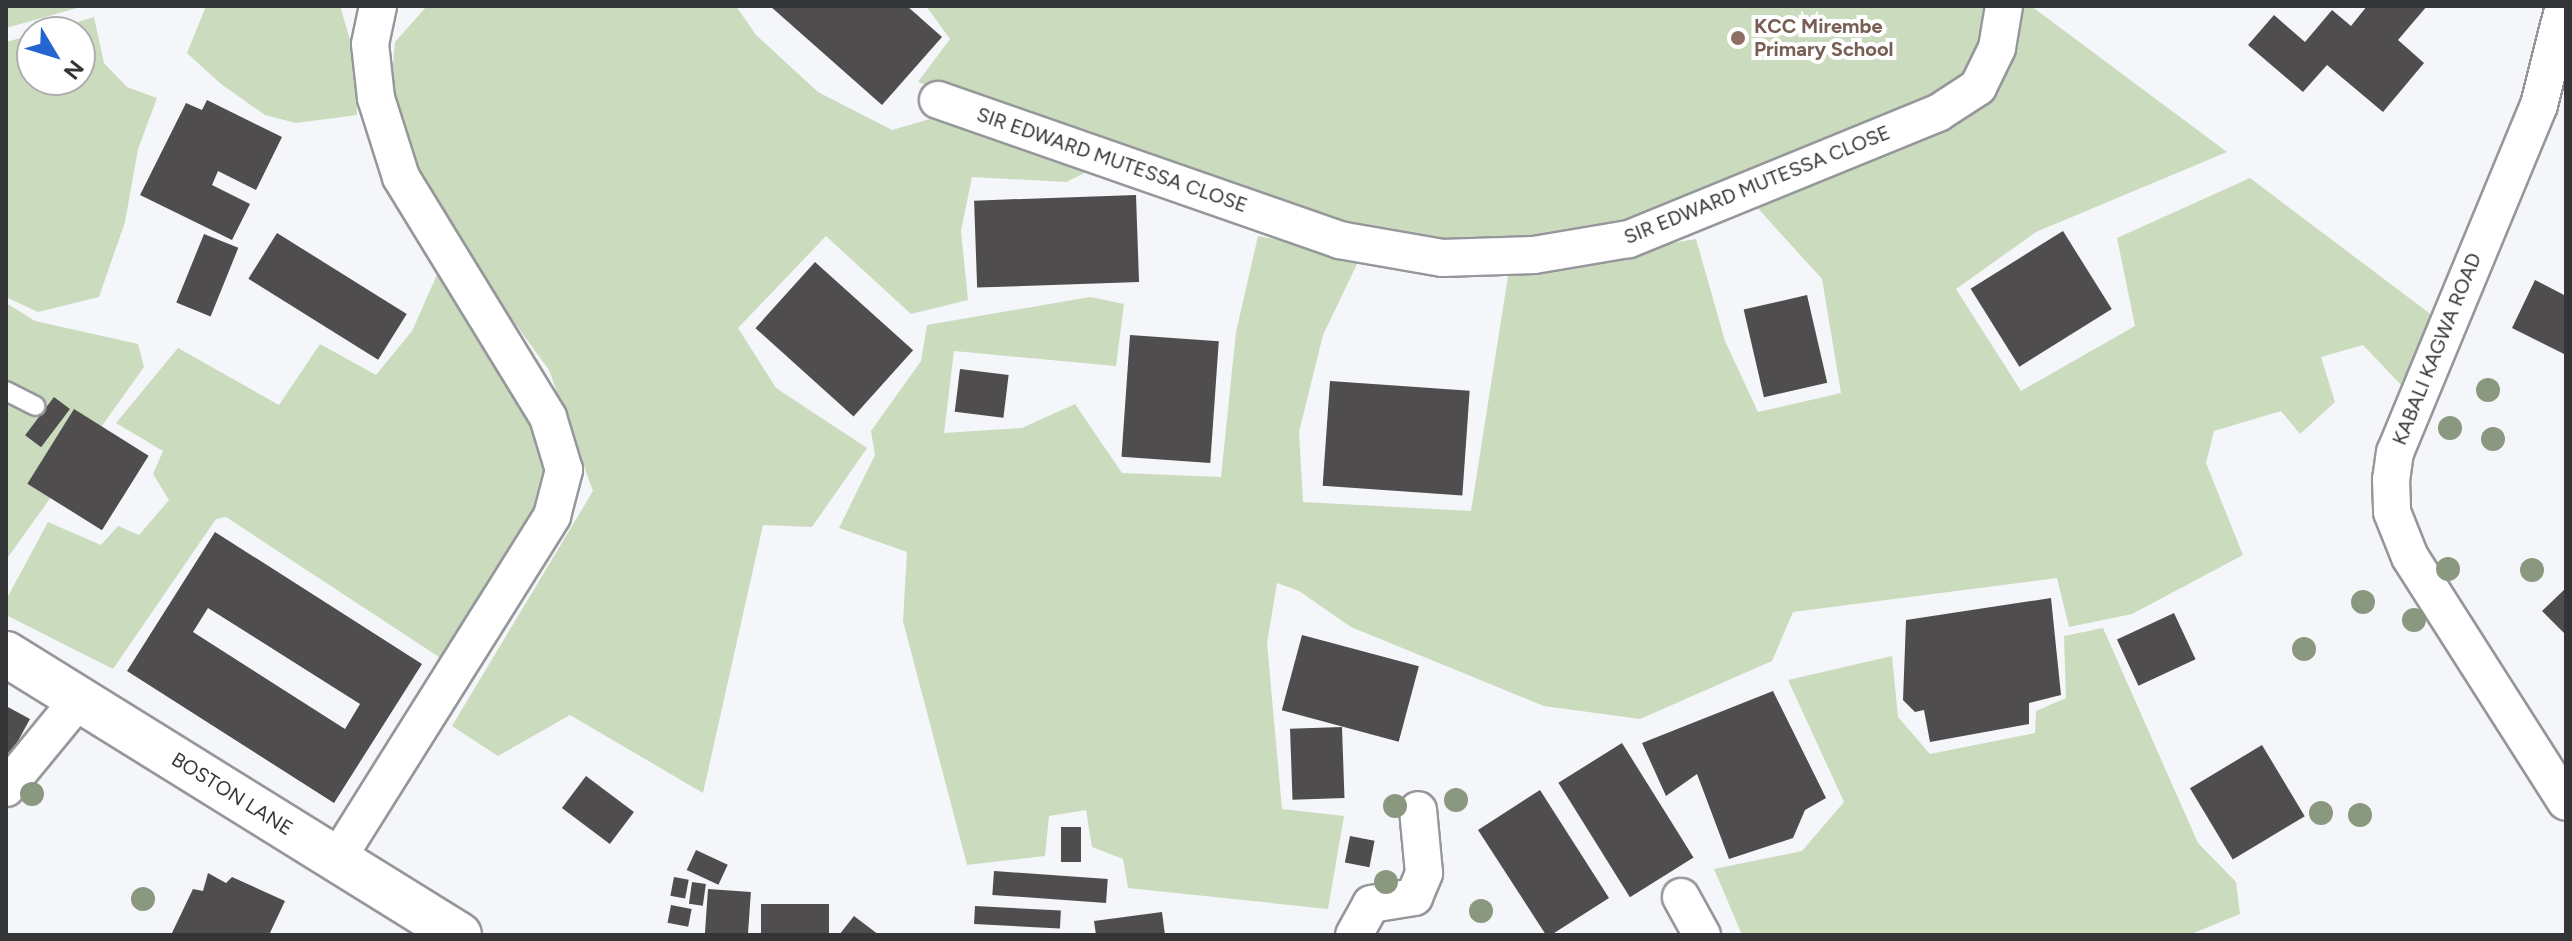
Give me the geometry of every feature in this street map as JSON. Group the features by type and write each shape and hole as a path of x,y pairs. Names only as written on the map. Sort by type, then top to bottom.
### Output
{"street":[{"path":"337,859 552,516 564,470 548,417 401,177 376,98 370,44 378,6"},
{"name":"SIR EDWARD MUTESSA CLOSE","path":"938,100 1339,240 1442,258 1534,255 1629,239 1938,113 1978,87 1997,48 2004,6"},
{"name":"KABALI KAGWA ROAD","path":"2564,6 2539,105 2399,440 2391,479 2392,512 2410,557 2566,802"},
{"name":"BOSTON LANE","path":"6,654 459,935"},
{"path":"6,788 79,699"},
{"path":"1354,935 1371,904 1414,897 1424,873 1418,810"},
{"path":"1681,897 1702,935"}],"lane":[{"path":"6,391 35,406"}],"green space":[{"path":"6,6 77,8 49,16 16,16 16,25 6,28"},
{"path":"206,6 340,6 355,57 357,115 296,123 265,115 221,84 187,53"},
{"path":"427,6 736,6 756,35 818,92 892,130 930,119 1091,170 1066,182 972,177 961,231 968,300 911,314 826,236 738,328 776,388 867,448 812,527 763,525 703,793 570,715 498,756 452,726 593,491 549,370 466,256 413,171 391,89 395,42"},
{"path":"926,6 1994,6 1969,76 1939,102 1677,210 1533,245 1372,238 918,82 950,39"},
{"path":"2022,6 2031,6 2227,152 2036,232 1956,289 2021,391 2135,326 2117,238 2250,178 2437,319 2404,388 2363,345 2321,357 2335,402 2300,434 2281,411 2214,431 2206,463 2243,555 2132,614 2069,627 2057,578 1793,612 1772,661 1640,719 1544,706 1351,627 1299,591 1277,583 1267,643 1282,809 1344,816 1328,909 1128,888 1123,859 1092,847 1086,810 1049,816 1045,856 967,865 903,621 907,552 839,528 875,455 871,431 921,361 927,325 1090,297 1124,304 1116,366 954,351 944,433 1022,428 1075,404 1122,473 1221,477 1236,332 1258,236 1309,246 1357,264 1323,335 1299,432 1303,502 1471,511 1509,270 1696,239 1725,341 1758,412 1841,393 1822,279 1754,204 1940,126 2004,80"},
{"path":"96,26 104,63 127,87 157,98 138,149 125,222 99,297 38,312 6,297 6,42 16,39 16,96 96,96"},
{"path":"440,268 544,433 546,493 442,659 226,517 216,519 113,669 6,615 6,600 48,522 101,545 118,526 139,535 169,500 153,474 163,451 116,423 178,348 279,405 320,344 376,375 412,331"},
{"path":"6,303 35,321 138,344 144,367 6,560"},
{"path":"2103,628 2198,843 2236,882 2240,914 2189,935 1742,935 1714,869 1802,851 1844,802 1788,680 1892,656 1898,717 1930,754 2035,733 2036,711 2066,698 2064,636"}],"building":[{"path":"770,6 907,6 942,37 882,105"},
{"path":"2367,6 2427,6 2398,40 2424,63 2383,112 2327,65 2303,92 2248,45 2274,15 2305,42 2332,10 2351,26"},
{"path":"207,100 282,137 256,190 218,171 212,185 250,204 232,240 140,195 186,103 202,110"},
{"path":"1136,195 1139,282 977,288 974,201"},
{"path":"2063,231 2112,309 2019,367 1971,289"},
{"path":"277,233 407,314 378,360 248,279"},
{"path":"204,234 238,248 211,316 176,303"},
{"path":"815,262 913,350 854,416 755,328"},
{"path":"2535,280 2566,296 2566,355 2512,328"},
{"path":"1807,295 1827,383 1764,397 1744,310"},
{"path":"1130,335 1219,341 1210,463 1121,457"},
{"path":"960,369 1009,375 1003,418 955,412"},
{"path":"1330,381 1470,391 1462,496 1323,486"},
{"path":"54,397 70,409 41,447 25,435"},
{"path":"74,409 149,456 102,530 27,484"},
{"path":"215,532 422,664 334,803 127,671","holes":["208,608 360,704 345,729 193,632"]},
{"path":"2566,588 2566,635 2542,611"},
{"path":"2051,598 2061,695 2029,703 2029,724 1930,742 1924,710 1915,712 1903,700 1906,620"},
{"path":"2174,613 2196,659 2138,686 2117,640"},
{"path":"1302,635 1419,666 1399,742 1282,710"},
{"path":"1773,691 1826,798 1805,810 1793,838 1729,859 1697,774 1666,796 1642,743"},
{"path":"6,706 30,719 6,763"},
{"path":"1342,727 1344,798 1293,800 1290,729"},
{"path":"1622,743 1694,857 1630,897 1558,783"},
{"path":"2262,745 2305,816 2233,859 2190,788"},
{"path":"586,776 634,812 610,844 562,808"},
{"path":"1540,790 1609,898 1551,935 1546,935 1478,830"},
{"path":"1061,827 1081,827 1081,862 1061,862"},
{"path":"1350,836 1375,841 1369,867 1345,863"},
{"path":"696,850 728,865 718,885 687,870"},
{"path":"994,871 1108,879 1106,903 992,895"},
{"path":"208,873 226,883 232,877 285,901 269,935 171,935 193,889 203,891"},
{"path":"674,877 689,880 685,899 670,896"},
{"path":"692,882 706,884 703,906 689,904"},
{"path":"708,889 751,892 748,935 705,935"},
{"path":"761,904 829,904 829,935 761,935"},
{"path":"671,905 692,909 688,927 668,923"},
{"path":"975,906 1061,911 1060,928 974,924"},
{"path":"1162,912 1165,935 1096,935 1094,921"},
{"path":"854,916 879,935 839,935"}],"place":[{"name":"KCC Mirembe Primary School","path":"1738,38"}]}
